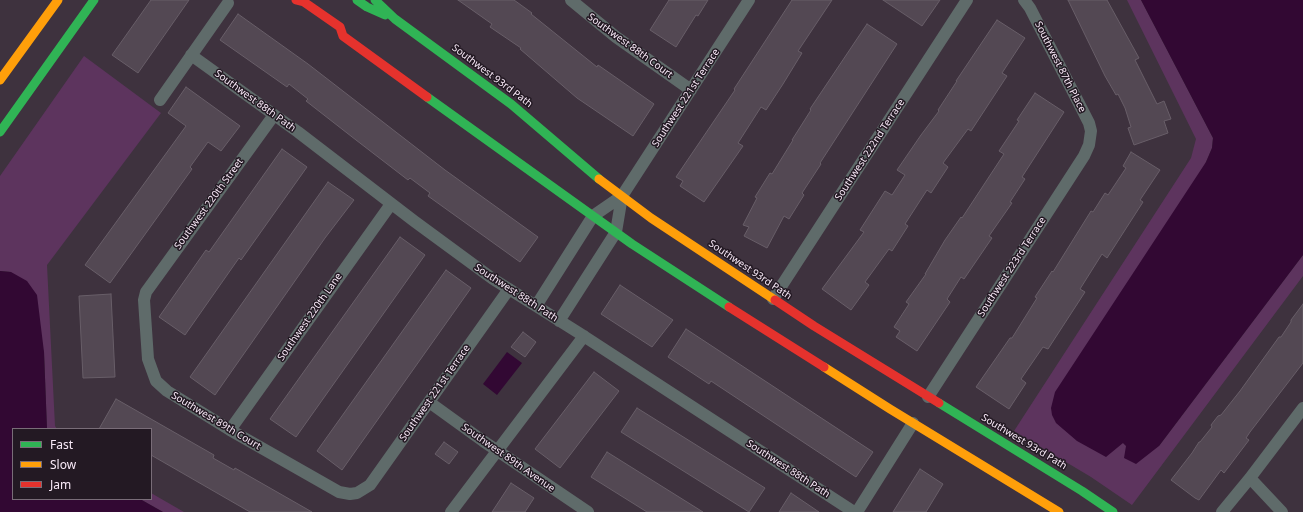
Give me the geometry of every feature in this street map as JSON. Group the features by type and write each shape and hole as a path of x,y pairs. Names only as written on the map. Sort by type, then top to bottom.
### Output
{"street":[{"path":"0,80 58,0"},
{"path":"0,132 94,0"},
{"path":"292,0 298,10"},
{"path":"296,0 304,2 340,27 339,36 616,232 745,317 1055,511"},
{"name":"Southwest 93rd Path","path":"357,0 367,7 395,19"},
{"name":"Southwest 93rd Path","path":"376,0 395,19 511,104 597,177 651,218 814,326 1082,491 1113,512"},
{"name":"Southwest 88th Court","path":"571,0 616,37 691,90"},
{"name":"Southwest 221st Terrace","path":"536,306 593,216 622,196 749,0"},
{"name":"Southwest 222nd Terrace","path":"773,299 967,0"},
{"name":"Southwest 87th Place","path":"1024,0 1030,8 1089,124 1091,135"},
{"path":"160,100 228,3"},
{"name":"Southwest 88th Path","path":"191,55 508,289 584,336 856,512"},
{"name":"Southwest 220th Street","path":"145,294 148,287 274,115"},
{"name":"Southwest 223rd Terrace","path":"928,397 1084,156 1091,135"},
{"name":"Southwest 221st Terrace","path":"559,320 616,232 622,196"},
{"name":"Southwest 220th Lane","path":"230,430 391,204"},
{"name":"Southwest 221st Terrace","path":"357,493 370,485 508,289"},
{"name":"Southwest 89th Court","path":"145,294 144,304 149,364 156,380 162,388 171,395 230,430 339,492 350,494 357,493"},
{"path":"451,512 584,336"},
{"name":"Southwest 89th Avenue","path":"429,402 588,512"},
{"path":"1222,512 1303,408"},
{"path":"856,512 913,423"},
{"path":"1250,478 1282,512"}],"shaded area":[{"path":"1127,0 1141,0 1213,138 1212,148 1206,162 1123,443 1127,446 1159,446 1303,255 1303,276 1132,505 1091,477 1014,431 1191,158 1196,139"},
{"path":"1141,0 1303,0 1303,255 1159,446 1136,464 1124,458 1126,446 1123,443 1106,457 1077,441 1056,423 1052,415 1051,408 1055,392 1206,162 1212,148 1213,138"},
{"path":"84,56 161,113 47,265 55,426 56,428 47,428 44,352 11,272 0,271 0,176"},
{"path":"0,271 11,272 27,281 37,295 44,352 47,428 12,428 12,500 142,500 163,512 0,512"},
{"path":"507,352 522,363 497,395 483,384"},
{"path":"152,494 184,512 163,512 142,500 152,500"}],"building":[{"path":"151,0 189,0 138,73 112,55"},
{"path":"458,0 514,0 597,67 598,65 654,104 633,136 577,98 520,49 521,48 490,27 492,24"},
{"path":"669,0 708,0 698,16 696,15 676,47 650,30"},
{"path":"792,0 832,0 798,51 802,53 783,84 766,110 761,107 738,143 743,146 704,202 680,186 683,181 676,177 735,90 734,89"},
{"path":"883,0 940,0 922,26"},
{"path":"1068,0 1107,0 1139,58 1135,60 1157,104 1164,101 1171,119 1164,121 1168,133 1134,145 1128,128 1131,127 1125,108 1118,94 1116,95 1105,76"},
{"path":"238,14 308,64 445,170 538,237 520,262 428,196 430,193 410,178 408,180 356,140 306,101 308,99 289,84 287,87 220,40"},
{"path":"997,20 1025,38 1002,73 1007,76 971,131 968,129 943,163 948,167 931,193 927,190 905,224 908,226 892,251 889,249 865,282 869,285 851,310 822,289 864,232 860,230 885,191 892,195 905,175 897,170 939,111 938,110 956,81"},
{"path":"867,24 897,44 820,163 821,164 802,193 804,195 789,219 784,216 767,248 744,236 749,227 743,225 757,198 755,197 770,173 772,174 811,110 810,109"},
{"path":"186,87 240,126 221,151 208,142 190,167 192,169 110,283 85,265 186,126 168,113"},
{"path":"1035,93 1064,112 1022,177 1025,179 1010,202 1012,203 989,236 992,238 964,279 961,277 947,299 950,302 917,351 896,337 900,331 894,327 909,304 906,302 926,274 945,240 961,217 962,218 1004,154 999,151"},
{"path":"282,149 307,167 241,260 239,258 185,335 159,317 206,250 209,252"},
{"path":"1131,152 1160,170 1140,200 1143,202 1107,258 1102,254 1080,289 1085,292 1048,349 1043,347 1021,379 1026,383 1009,409 976,387 1010,338 1012,338 1037,298 1035,297 1052,271 1053,272 1091,211 1093,212 1105,193 1108,195 1126,168 1123,166"},
{"path":"328,182 354,200 325,238 215,395 190,377"},
{"path":"400,237 425,255 296,437 270,419"},
{"path":"446,270 471,288 342,470 317,451"},
{"path":"620,285 673,320 652,347 601,314"},
{"path":"111,294 115,377 83,378 79,296"},
{"path":"1303,304 1303,363 1250,432 1246,438 1249,440 1224,473 1221,470 1199,500 1195,498 1171,480 1212,427 1211,425 1218,416 1221,415 1279,337 1281,337"},
{"path":"686,329 873,452 856,477 711,381 709,384 668,357"},
{"path":"523,332 536,342 525,357 511,347"},
{"path":"594,372 619,391 560,468 535,449"},
{"path":"116,399 214,455 213,458 234,470 235,468 312,512 250,512 152,456 152,428 100,428"},
{"path":"637,408 765,488 749,512 621,432"},
{"path":"444,442 458,452 449,464 435,454"},
{"path":"607,452 703,512 647,512 591,477"},
{"path":"920,469 943,484 926,512 893,512"},
{"path":"511,483 534,498 525,512 492,512"},
{"path":"791,493 819,512 779,512"}],"traffic: fast":[{"path":"0,132 94,0"},
{"path":"357,0 367,7 385,15"},
{"path":"375,0 395,19 511,104 599,179"},
{"path":"427,97 632,244 729,307"},
{"path":"939,403 1082,491 1113,512"}],"traffic: slow":[{"path":"0,80 58,0"},
{"path":"599,179 651,218 775,300"},
{"path":"824,367 1059,512"}],"traffic: jam":[{"path":"296,0 304,2 340,27 343,36 427,97"},
{"path":"775,300 814,326 939,403"},
{"path":"729,307 824,367"}]}
